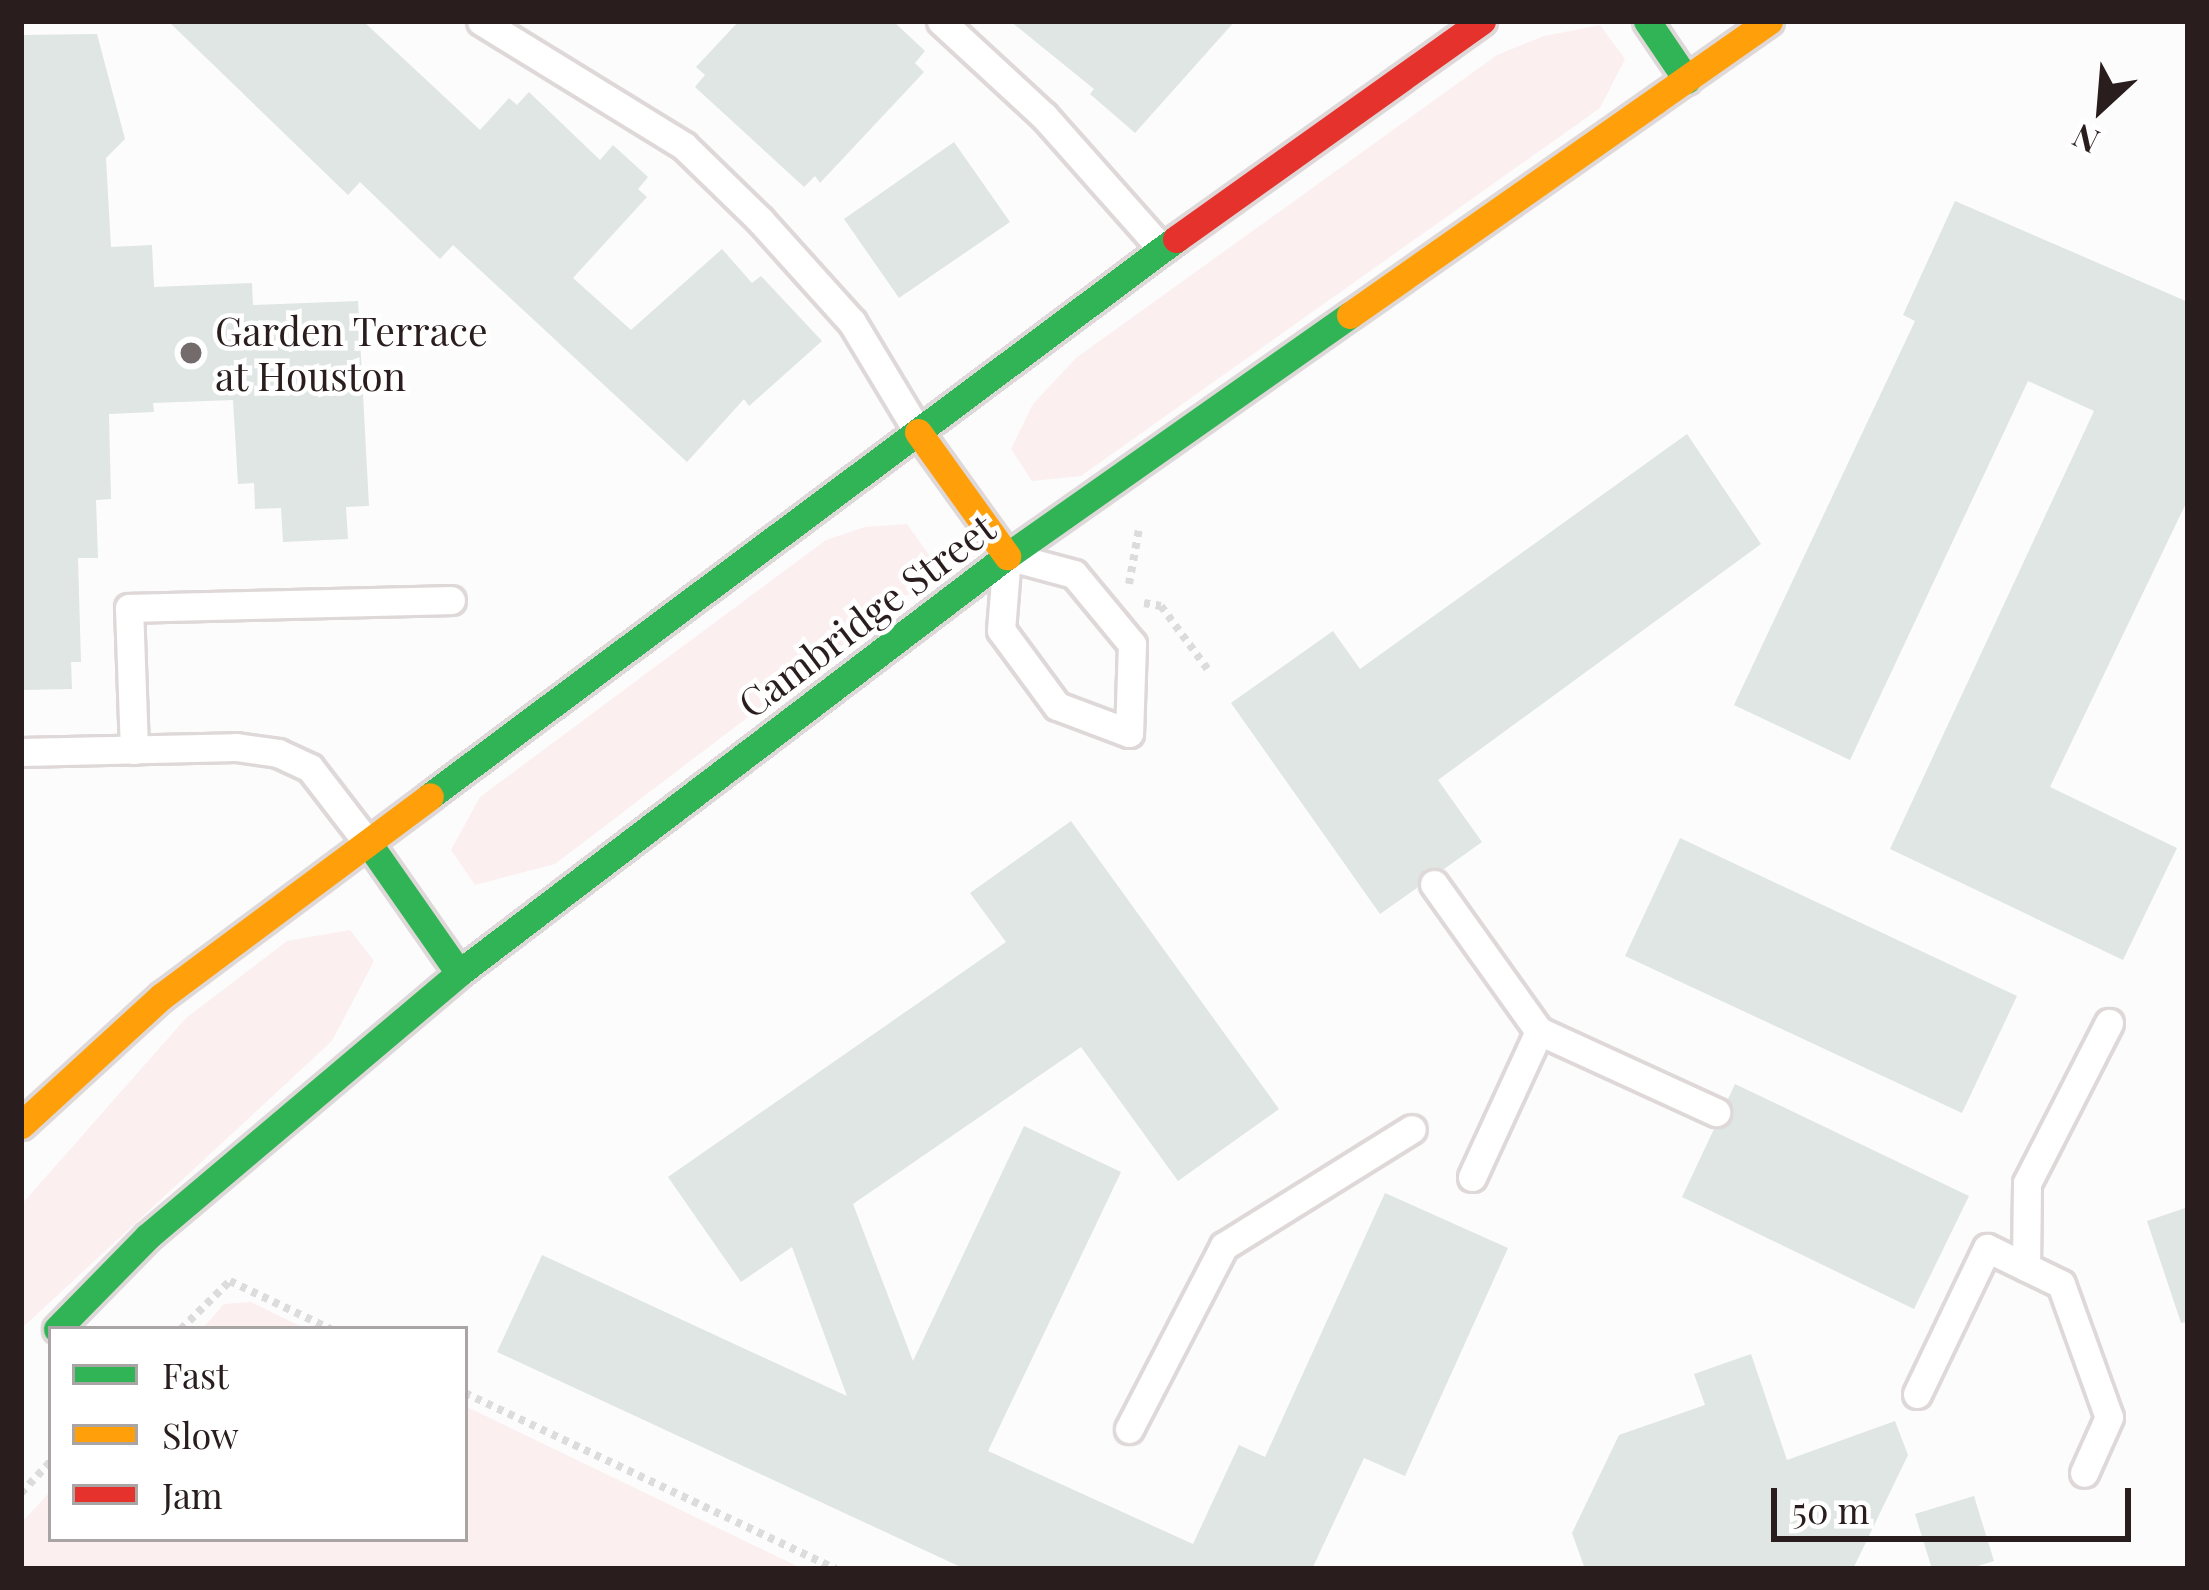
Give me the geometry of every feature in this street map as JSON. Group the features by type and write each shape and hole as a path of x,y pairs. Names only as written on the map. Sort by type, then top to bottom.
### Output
{"street":[{"path":"21,1125 162,996 1162,249 1482,21"},
{"path":"1647,21 1687,80"},
{"name":"Cambridge Street","path":"60,1326 147,1237 459,973 1007,556 1769,21"},
{"path":"918,432 1007,556"},
{"path":"369,844 459,973"}],"lane":[{"path":"481,21 683,146 760,220 851,322 918,432"},
{"path":"941,21 1044,116 1162,249"},
{"path":"1007,556 1074,574 1132,644 1129,733 1057,706 1000,630 1007,556"},
{"path":"134,750 129,608 451,600"},
{"path":"21,752 236,747 278,753 310,768 369,844"},
{"path":"1434,884 1539,1031 1716,1112"},
{"path":"2026,1267 2027,1183 2109,1023"},
{"path":"1472,1177 1539,1031"},
{"path":"1129,1429 1224,1246 1412,1129"},
{"path":"1917,1394 1987,1248 2061,1284 2110,1417 2084,1473"}],"path":[{"path":"1139,527 1129,591 1139,602 1161,606 1209,671"},
{"path":"184,1326 230,1281 324,1326"},
{"path":"468,1394 835,1569"},
{"path":"21,1493 48,1464"}],"shaded area":[{"path":"1600,25 1625,59 1600,108 1081,476 1032,481 1011,449 1033,404 1076,358 1497,55 1544,36"},
{"path":"907,524 929,555 911,593 555,864 475,885 451,850 480,797 826,540 865,527"},
{"path":"350,930 374,961 332,1041 21,1329 21,1205 186,1018 287,941"},
{"path":"251,1302 300,1326 205,1326 224,1304"},
{"path":"468,1407 803,1569 21,1569 21,1523 48,1494 48,1542 468,1542"}],"building":[{"path":"168,21 363,21 480,130 509,98 517,105 529,92 600,160 613,145 648,177 638,189 647,197 573,278 631,330 722,249 752,283 761,276 822,341 749,406 744,399 687,462 453,245 440,259 360,182 348,195"},
{"path":"739,21 893,21 925,51 915,63 924,72 820,183 815,176 804,187 695,87 705,75 696,67"},
{"path":"1010,21 1235,21 1135,133 1090,94 1094,89"},
{"name":"Garden Terrace at Houston","path":"97,34 125,139 106,158 111,247 152,245 154,287 252,283 253,305 358,301 369,506 346,507 348,539 283,542 281,508 255,509 254,483 238,484 233,400 153,403 154,412 109,414 111,499 96,500 98,558 78,558 81,662 71,662 72,689 21,690 21,35"},
{"path":"954,142 1010,222 899,298 844,219"},
{"path":"1955,201 2188,302 2188,499 2050,787 2177,848 2123,960 1890,849 2094,411 2028,381 1850,760 1734,705 1915,321 1903,315"},
{"path":"1687,434 1761,544 1438,780 1482,842 1444,869 1425,869 1417,888 1380,914 1231,703 1333,631 1360,669"},
{"path":"1071,821 1279,1109 1178,1181 1081,1047 853,1204 913,1361 1024,1126 1121,1172 988,1451 1193,1544 1239,1445 1265,1457 1385,1193 1508,1248 1405,1476 1364,1458 1312,1569 965,1569 497,1352 542,1255 847,1396 792,1247 741,1282 668,1177 1006,942 970,893"},
{"path":"1680,838 2017,996 1962,1113 1625,956"},
{"path":"1735,1084 1969,1196 1914,1309 1682,1197 1714,1129 1732,1120 1728,1099"},
{"path":"2188,1207 2188,1322 2181,1323 2147,1221"},
{"path":"1751,1354 1787,1460 1895,1421 1908,1455 1853,1569 1585,1569 1572,1533 1619,1435 1705,1405 1694,1374"},
{"path":"1974,1496 1994,1561 1968,1569 1932,1569 1915,1514"}],"traffic: fast":[{"path":"1647,21 1687,80"},
{"path":"430,796 1176,239"},
{"path":"60,1326 147,1237 459,973 1007,556 1350,315"},
{"path":"369,844 459,973"}],"traffic: slow":[{"path":"1350,315 1769,21"},
{"path":"918,432 1007,556"},
{"path":"21,1125 162,996 430,796"}],"traffic: jam":[{"path":"1176,239 1482,21"}],"place":[{"name":"Garden Terrace at Houston","path":"191,353"}]}
